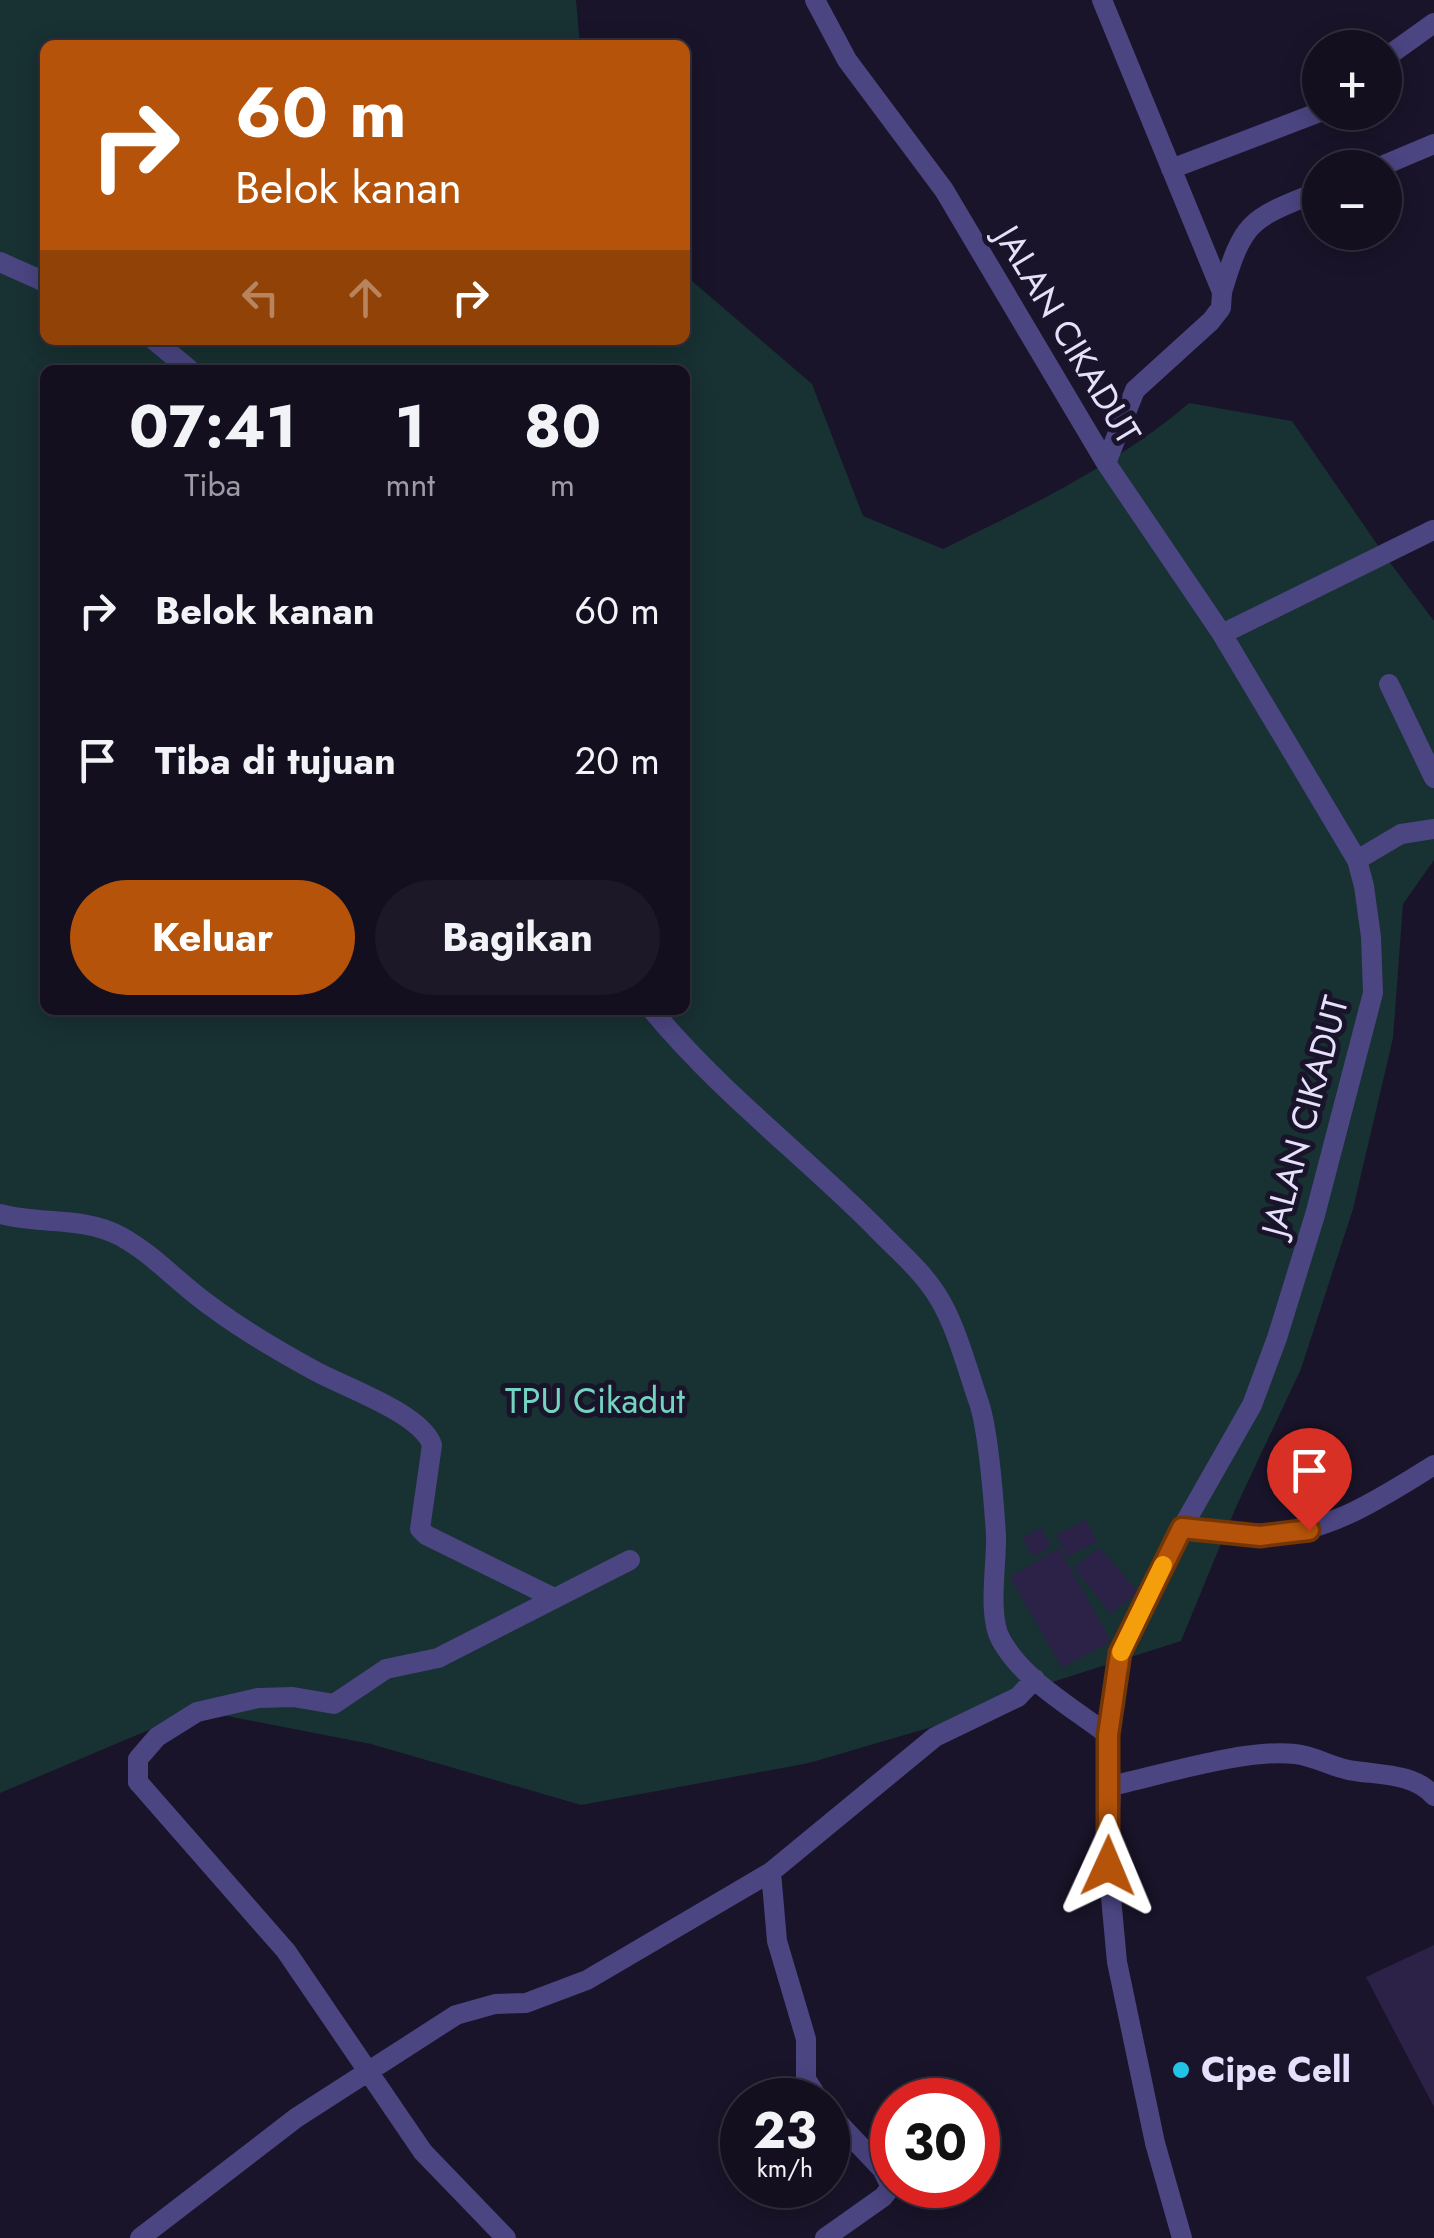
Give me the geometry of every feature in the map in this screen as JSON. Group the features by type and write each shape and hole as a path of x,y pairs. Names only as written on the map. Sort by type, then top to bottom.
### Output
{"street":[{"name":"JALAN CIKADUT","path":"815,0 847,60 944,190 1144,524 1222,634 1357,860 1364,886 1373,993 1315,1215 1252,1405 1182,1528 1120,1653 1108,1735 1108,1866 1116,1962 1155,2143 1182,2238"},
{"path":"1102,0 1222,292"},
{"path":"1402,46 1434,23"},
{"path":"1170,169 1302,119"},
{"path":"1402,157 1434,144"},
{"path":"1106,463 1136,390 1221,308 1237,242 1254,222 1302,198"},
{"path":"0,262 40,280"},
{"path":"160,345 184,365"},
{"path":"1222,634 1433,530"},
{"path":"1389,684 1434,778"},
{"path":"1357,860 1401,834 1434,829"},
{"path":"656,1015 777,1137 851,1203 917,1270 941,1301 981,1406 996,1533 994,1617 998,1636 1035,1680 1108,1735"},
{"path":"0,1214 93,1225 121,1237 162,1265 212,1308 317,1372 406,1419 429,1436 432,1445 420,1528 426,1535 554,1598"},
{"path":"1182,1528 1260,1536 1309,1530 1355,1514 1434,1466"},
{"path":"506,2238 423,2152 286,1951 138,1782 138,1759 158,1737 197,1712 258,1698 293,1696 334,1704 386,1669 438,1658 630,1560"},
{"path":"140,2238 296,2118 456,2015 495,2004 526,2003 587,1980 771,1872 935,1738 1018,1696 1035,1680"},
{"path":"1111,1786 1257,1754 1295,1754 1345,1770 1399,1777 1425,1785 1434,1796"},
{"path":"771,1872 776,1941 806,2039 806,2078"},
{"path":"826,2238 891,2187 882,2169 850,2135"}],"green space":[{"name":"TPU Cikadut","path":"0,0 576,0 580,40 40,40 40,345 690,345 690,279 812,384 863,516 943,549 1102,465 1189,403 1292,421 1434,621 1434,860 1403,904 1393,1038 1353,1209 1301,1369 1236,1507 1181,1641 1043,1685 949,1722 809,1763 581,1805 371,1744 196,1710 0,1793"}],"building":[{"path":"1086,1520 1097,1542 1067,1557 1056,1535"},
{"path":"1041,1527 1051,1547 1033,1557 1022,1538"},
{"path":"1099,1547 1138,1592 1111,1614 1074,1568"},
{"path":"1059,1548 1111,1641 1062,1668 1010,1577"},
{"path":"1434,1945 1434,2107 1366,1977"}],"slow traffic":[{"path":"1121,1652 1163,1565"}],"place":[{"name":"Cipe Cell","path":"1181,2070"}],"route":[{"path":"1108,1866 1108,1735 1120,1653 1182,1528 1260,1536 1309,1530"}]}
